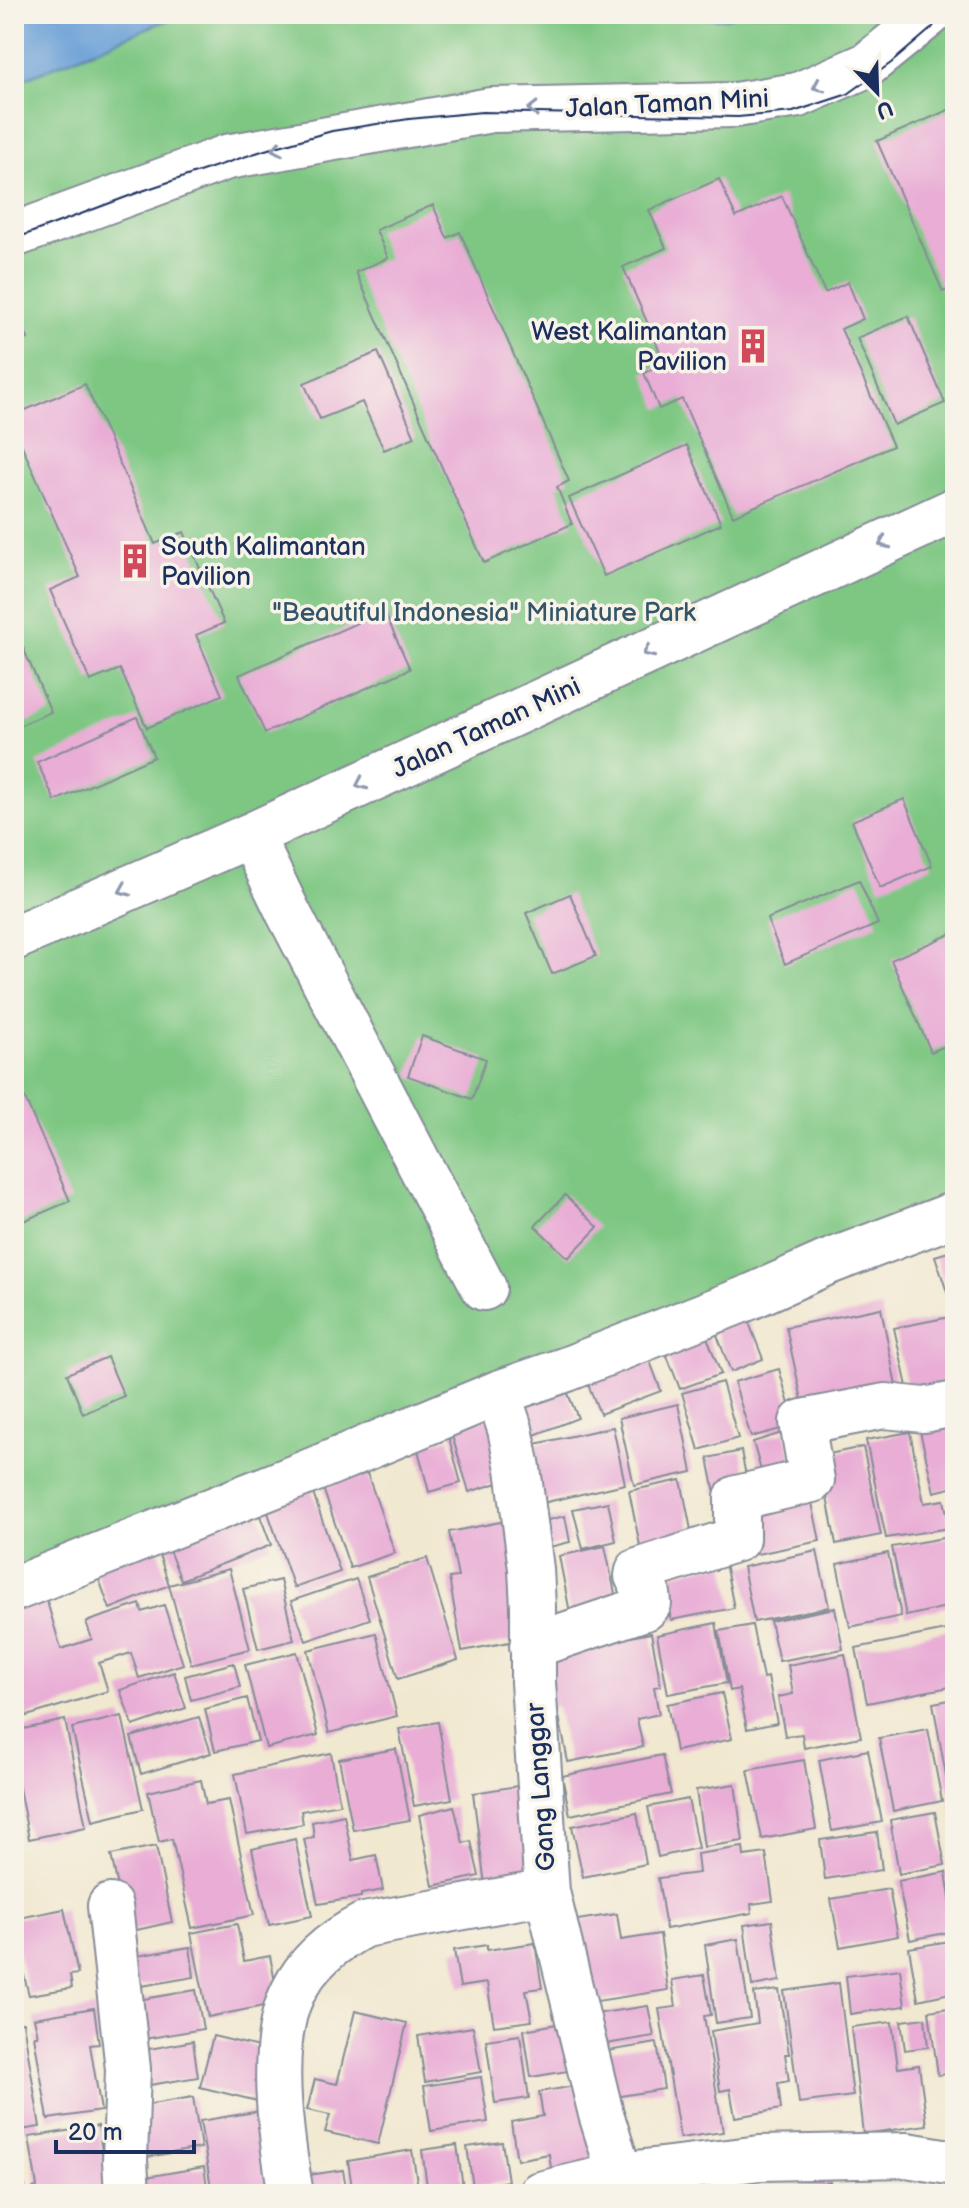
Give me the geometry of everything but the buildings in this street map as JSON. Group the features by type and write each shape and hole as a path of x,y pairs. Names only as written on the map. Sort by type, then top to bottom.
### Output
{"street":[{"name":"Jalan Taman Mini","path":"14,235 227,157 491,110 735,105 798,95 867,65 930,14"},
{"name":"Jalan Taman Mini","path":"14,938 251,835 955,510"},
{"path":"251,835 484,1288"},
{"path":"14,1589 498,1393 612,1352 826,1263 955,1214"},
{"name":"Gang Langgar","path":"498,1393 518,1468 531,1569 532,1646 547,1892 601,2114 612,2183"},
{"path":"532,1646 645,1608 649,1603 648,1594 637,1576 638,1571 737,1539 737,1498 812,1480 802,1422 885,1406 924,1410 955,1404"},
{"path":"291,2194 281,2137 279,2060 284,2021 292,1993 306,1971 326,1950 364,1925 547,1892"},
{"path":"110,1906 128,2069 127,2194"},
{"path":"540,2194 760,2158 907,2155 955,2163"}],"green space":[{"name":"\"Beautiful Indonesia\" Miniature Park","path":"14,14 955,14 955,1210 14,1579"}],"water":[{"path":"14,14 188,14 14,83"},
{"path":"622,14 737,14 724,19"}],"tram line":[{"path":"14,239 145,190 332,131 482,112 738,117 793,112 848,94 891,63 932,28 942,14"}],"place":[{"name":"West Kalimantan Pavilion","path":"753,346"},
{"name":"South Kalimantan Pavilion","path":"135,561"}]}
